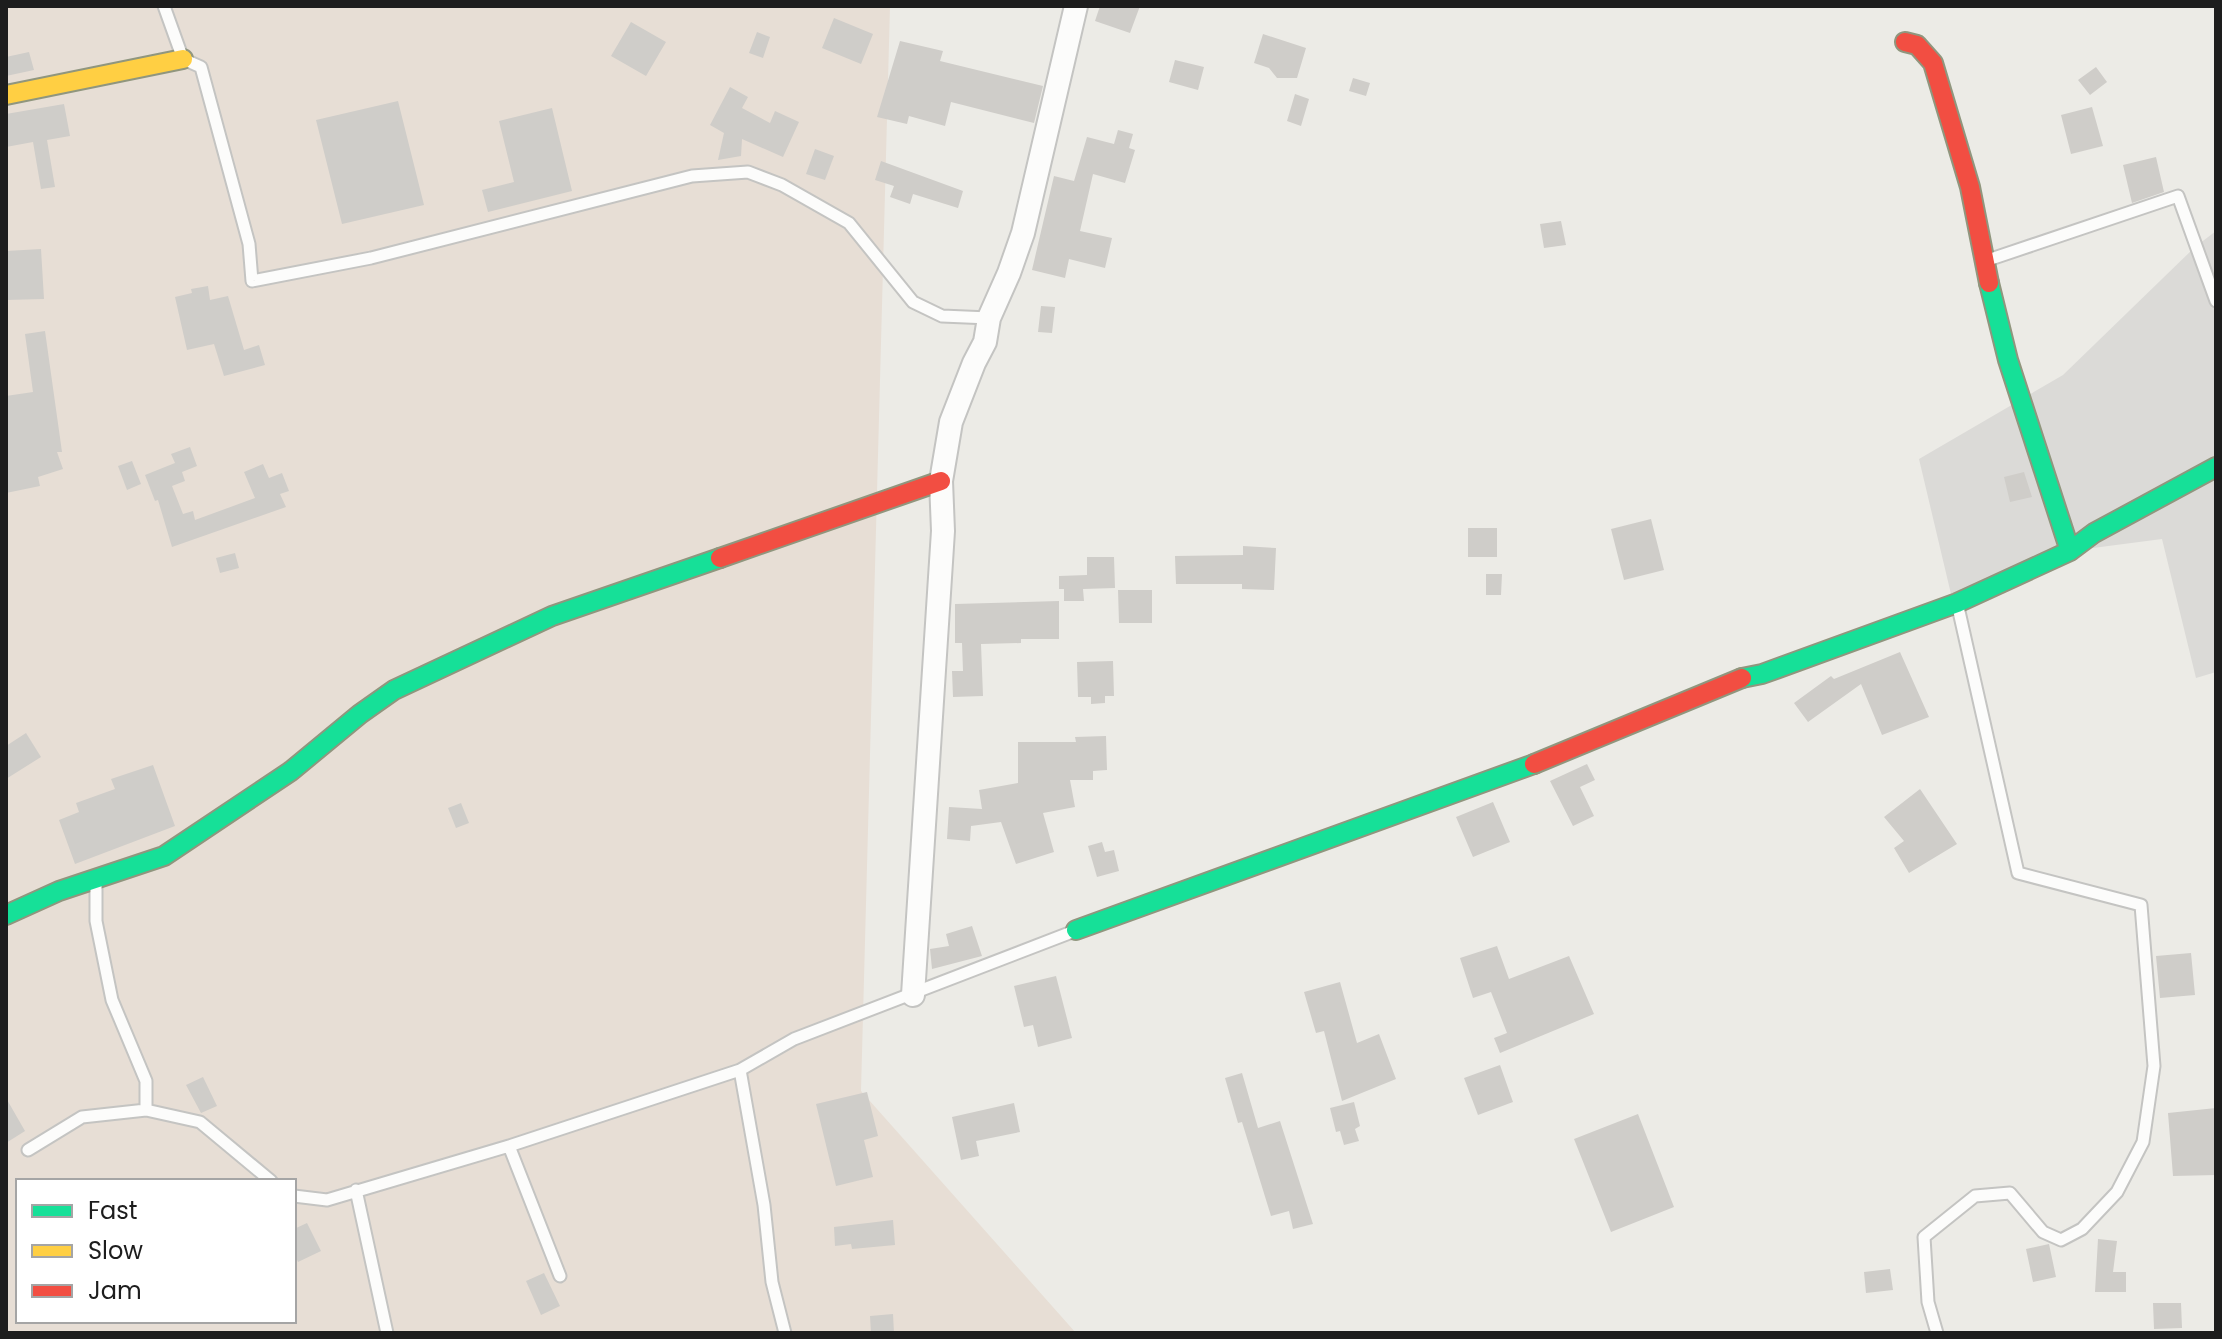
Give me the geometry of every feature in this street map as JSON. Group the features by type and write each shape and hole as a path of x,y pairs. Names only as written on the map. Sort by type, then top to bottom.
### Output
{"street":[{"path":"913,995 943,531 941,481 951,422 985,342 989,318 1023,233 1076,6"},
{"path":"1905,42 1917,45 1933,63 1970,187 1984,262 2008,360 2070,551"},
{"path":"6,95 183,59"},
{"path":"1076,930 1491,781 1748,676 1762,674 1957,603 2070,551 2094,533 2216,467"},
{"path":"6,915 59,891 164,856 291,771 394,690 552,616 941,481"}],"lane":[{"path":"164,6 183,59 201,67 249,244 252,281 371,258 692,176 748,172 782,185 849,223 913,302 942,316 989,318"},
{"path":"1984,262 2178,196 2216,301"},
{"path":"1937,1333 1928,1302 1924,1237 1975,1196 2010,1193 2043,1232 2061,1240 2082,1229 2117,1192 2143,1142 2154,1066 2141,905 2018,873 1957,603"},
{"path":"96,879 96,921 112,1000 146,1081 146,1110"},
{"path":"296,1196 327,1200 509,1146 740,1070 794,1039 1076,930"},
{"path":"740,1070 764,1205 772,1282 785,1333"},
{"path":"28,1150 82,1117 146,1110 200,1122 269,1179"},
{"path":"509,1146 560,1276"},
{"path":"356,1190 387,1333"}],"shaded area":[{"path":"6,6 890,6 861,1091 1076,1333 6,1333"},
{"path":"2216,231 2216,672 2196,678 2162,539 2070,551 1951,594 1919,459 2063,375 2195,247"}],"building":[{"path":"1100,6 1140,6 1130,33 1095,21"},
{"path":"834,18 873,34 861,64 822,48"},
{"path":"631,22 666,42 646,76 611,56"},
{"path":"757,32 770,37 763,58 749,53"},
{"path":"1263,34 1306,48 1297,78 1277,78 1269,68 1254,63"},
{"path":"900,41 943,51 940,61 1043,86 1034,123 951,102 945,126 909,116 907,124 877,117"},
{"path":"29,52 34,70 6,76 6,57"},
{"path":"1175,60 1204,67 1198,90 1169,82"},
{"path":"2096,67 2107,82 2090,95 2078,80"},
{"path":"1353,78 1370,83 1366,96 1349,91"},
{"path":"730,87 748,97 742,108 770,123 775,111 799,122 783,157 742,139 741,156 718,160 724,133 710,125"},
{"path":"1295,94 1309,99 1301,126 1287,121"},
{"path":"398,101 424,205 342,224 316,120"},
{"path":"64,104 70,136 47,140 55,187 41,189 33,142 6,147 6,114"},
{"path":"2092,107 2103,146 2071,154 2061,115"},
{"path":"552,108 572,191 488,212 482,190 514,182 499,121"},
{"path":"1118,130 1133,134 1129,148 1135,150 1125,183 1093,174 1080,231 1112,238 1105,268 1069,259 1065,278 1032,270 1054,176 1074,181 1087,137 1114,144"},
{"path":"815,149 834,156 825,180 806,174"},
{"path":"2156,157 2164,192 2132,203 2123,165"},
{"path":"881,161 963,191 958,208 913,194 910,204 890,197 894,186 875,180"},
{"path":"1561,221 1566,245 1544,248 1540,224"},
{"path":"41,249 44,299 6,300 6,251"},
{"path":"208,286 210,300 228,296 244,350 259,345 265,365 224,376 214,344 187,350 175,297 192,293 191,289"},
{"path":"1041,306 1055,307 1052,333 1038,332"},
{"path":"45,331 62,452 57,452 63,469 38,477 40,486 6,493 6,396 33,392 25,334"},
{"path":"190,447 197,466 182,472 185,481 172,486 183,514 193,511 195,520 255,498 244,472 263,464 269,478 282,473 289,491 280,494 286,507 172,547 158,500 155,501 145,475 175,463 171,454"},
{"path":"132,461 141,484 127,490 118,466"},
{"path":"2024,472 2032,497 2010,502 2004,477"},
{"path":"1651,519 1664,570 1624,580 1611,529"},
{"path":"1468,528 1497,528 1497,557 1468,557"},
{"path":"1243,546 1276,548 1274,590 1242,589 1242,584 1176,584 1175,556 1243,555"},
{"path":"235,553 239,568 220,573 216,558"},
{"path":"1087,557 1114,557 1115,588 1083,589 1084,601 1064,601 1064,589 1059,589 1059,576 1087,575"},
{"path":"1486,574 1502,574 1501,595 1486,595"},
{"path":"1118,590 1152,590 1152,623 1119,623"},
{"path":"1059,601 1059,639 1021,639 1021,643 981,644 983,696 953,697 952,671 963,671 962,643 955,643 955,604"},
{"path":"1900,652 1929,717 1882,735 1861,684 1808,722 1794,703 1831,676 1834,679"},
{"path":"1113,661 1114,696 1105,696 1105,703 1091,704 1091,697 1078,697 1077,662"},
{"path":"26,733 41,757 6,779 6,746"},
{"path":"1106,736 1107,770 1093,771 1093,780 1070,780 1075,807 1043,813 1054,852 1016,864 1001,822 971,826 970,841 947,839 949,807 982,809 979,790 1018,783 1018,742 1076,742 1075,737"},
{"path":"1587,764 1595,780 1580,787 1594,816 1573,826 1550,781"},
{"path":"153,765 175,826 75,864 59,820 79,812 76,803 115,789 111,779"},
{"path":"1920,789 1957,844 1909,873 1894,848 1904,841 1884,817"},
{"path":"1493,802 1510,842 1473,857 1456,817"},
{"path":"461,803 469,823 456,828 448,808"},
{"path":"1102,842 1105,852 1114,850 1119,871 1097,877 1088,846"},
{"path":"972,926 982,956 932,969 930,949 949,946 946,934"},
{"path":"1497,946 1509,979 1569,956 1594,1014 1500,1053 1494,1038 1507,1033 1491,992 1473,998 1460,958"},
{"path":"2191,953 2195,995 2160,998 2156,956"},
{"path":"1056,976 1072,1038 1038,1047 1033,1025 1024,1027 1014,986"},
{"path":"1340,982 1357,1043 1379,1034 1396,1079 1342,1101 1324,1031 1316,1033 1304,992"},
{"path":"1500,1065 1513,1102 1478,1115 1464,1078"},
{"path":"1242,1073 1258,1128 1280,1121 1313,1224 1293,1229 1289,1211 1271,1216 1225,1078"},
{"path":"203,1077 217,1106 201,1113 186,1085"},
{"path":"867,1092 878,1136 864,1140 873,1177 836,1186 816,1104"},
{"path":"6,1098 25,1131 6,1143"},
{"path":"1354,1102 1360,1126 1355,1129 1359,1141 1344,1145 1340,1131 1336,1132 1330,1108"},
{"path":"1014,1103 1020,1132 976,1141 979,1156 961,1160 952,1117"},
{"path":"2216,1108 2216,1175 2173,1176 2168,1113"},
{"path":"1638,1114 1674,1207 1611,1232 1574,1139"},
{"path":"893,1220 895,1245 852,1249 851,1244 835,1246 834,1227"},
{"path":"307,1223 321,1251 298,1262 296,1258 296,1228"},
{"path":"2098,1239 2117,1241 2113,1272 2126,1272 2126,1292 2095,1292"},
{"path":"2049,1244 2056,1277 2033,1282 2026,1249"},
{"path":"1890,1269 1893,1290 1866,1293 1864,1272"},
{"path":"544,1273 560,1306 541,1315 526,1281"},
{"path":"2153,1303 2181,1303 2182,1328 2154,1329"},
{"path":"893,1314 894,1333 871,1333 870,1316"}],"traffic: fast":[{"path":"1989,283 2008,360 2070,551"},
{"path":"1742,678 1762,674 1957,603 2070,551 2094,533 2216,467"},
{"path":"6,915 59,891 164,856 291,771 394,690 552,616 720,558"},
{"path":"1076,930 1534,764"}],"traffic: slow":[{"path":"6,95 183,59"}],"traffic: jam":[{"path":"1905,42 1917,45 1933,63 1970,187 1989,283"},
{"path":"720,558 941,481"},
{"path":"1534,764 1742,678"}]}
